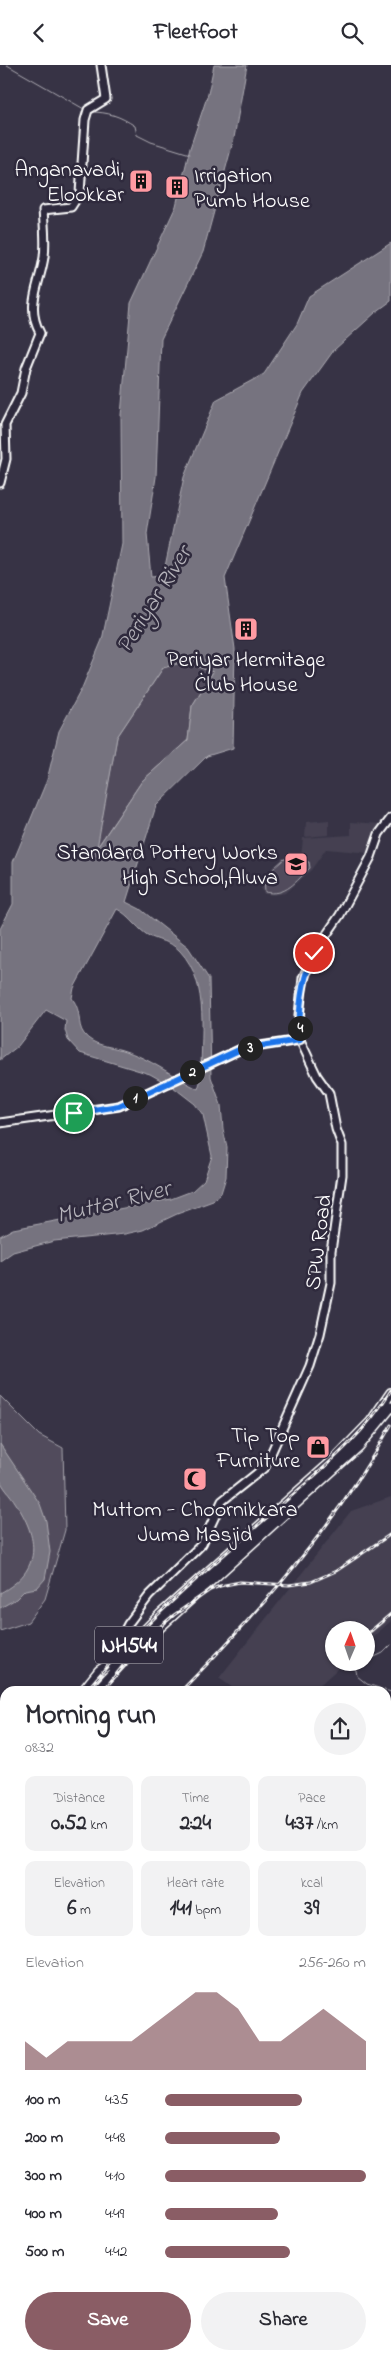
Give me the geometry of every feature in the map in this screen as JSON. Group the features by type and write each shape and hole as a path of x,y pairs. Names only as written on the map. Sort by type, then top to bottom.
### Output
{"highway":[{"name":"NH544","path":"87,1686 99,1671 118,1658 177,1599 335,1459 371,1422 391,1393"},
{"name":"NH544","path":"101,1686 128,1656 359,1446 391,1407"}],"main road":[{"path":"0,483 6,459 5,425 21,393 26,368 40,333 34,321 33,303 44,256 43,210 71,207 80,193 85,120 88,110 106,99 101,65"},
{"name":"SPW Road","path":"118,1658 116,1650 122,1634 149,1596 202,1544 222,1501 265,1467 310,1367 320,1334 331,1283 331,1251 342,1175 342,1145 336,1129 329,1093 317,1076 300,1040 299,1011 303,978 314,953 340,915 371,857 379,834 391,818"},
{"path":"0,1123 119,1106 241,1049 300,1040"}],"shaded area":[{"path":"183,662 213,672 192,706 188,740 142,781 96,849 117,737 163,668"},
{"path":"329,820 329,835 305,837 306,822"},
{"name":"Standard Pottery Works High School,Aluva","path":"351,822 383,824 370,853 326,849 311,870 286,893 264,894 261,888 263,877 283,858 301,857 303,838 351,835"},
{"path":"284,859 309,862 310,868 285,890 272,893 265,892 264,877"},
{"path":"0,1396 39,1435 63,1448 65,1530 45,1599 28,1622 0,1631"},
{"path":"391,1497 391,1621 375,1635 375,1621 325,1621 325,1671 335,1671 319,1686 230,1686 219,1678 351,1511"}],"water":[{"name":"Periyar River","path":"214,65 247,65 234,138 203,252 161,339 156,477 147,534 151,577 163,576 184,477 216,400 264,374 297,324 309,296 391,243 391,301 334,350 303,393 225,578 235,649 233,748 207,756 156,806 126,902 140,909 188,947 209,979 211,1077 221,1105 227,1147 226,1177 221,1193 213,1201 177,1214 143,1230 125,1234 54,1241 13,1252 0,1261 0,1236 13,1229 171,1199 192,1191 204,1180 212,1156 203,1115 195,1104 173,1087 150,1074 80,1053 68,1040 65,1030 66,1021 46,1010 18,1046 0,1060 0,929 13,904 13,862 47,780 59,731 82,688 102,640 122,544 121,415 131,303 176,206 190,148 208,94","holes":["183,662 213,672 192,706 188,740 142,781 97,848 117,737 163,668","117,909 146,934 168,943 180,951 190,964 196,979 202,1012 201,1079 198,1089 132,1053 92,1041 84,1034 80,1026 77,1008 72,998 74,988"]},
{"path":"0,1444 40,1504 46,1521 50,1552 45,1579 37,1588 25,1590 16,1599 0,1608 0,1593 14,1584 24,1574 30,1564 33,1552 29,1528 0,1479"}],"waterway":[{"path":"7,65 84,109"},
{"path":"91,112 119,117 135,126 137,135 151,142 190,154"},
{"path":"375,1657 383,1653 391,1645"},
{"path":"356,1671 357,1676 373,1686"}],"railway":[{"path":"90,1686 155,1617 341,1452 368,1422 391,1390"},
{"path":"186,1686 268,1598 321,1532 369,1462 391,1425"},
{"path":"107,1686 142,1642 174,1615 210,1590 240,1582 289,1585 311,1582 336,1571 391,1534"},
{"path":"375,1627 391,1614"}],"place":[{"name":"Anganavadi, Elookkar","path":"141,181"},
{"name":"Irrigation Pumb House","path":"177,187"},
{"name":"Periyar Hermitage Club House","path":"246,629"},
{"name":"Standard Pottery Works High School,Aluva","path":"296,864"},
{"name":"Tip Top Furniture","path":"318,1447"},
{"name":"Muttom - Choornikkara Juma Masjid","path":"195,1479"}],"route":[{"path":"74,1113 119,1106 241,1049 300,1040 299,1015 303,978 314,953"}],"water label":[{"name":"Muttar River","path":"113,1201"}]}
